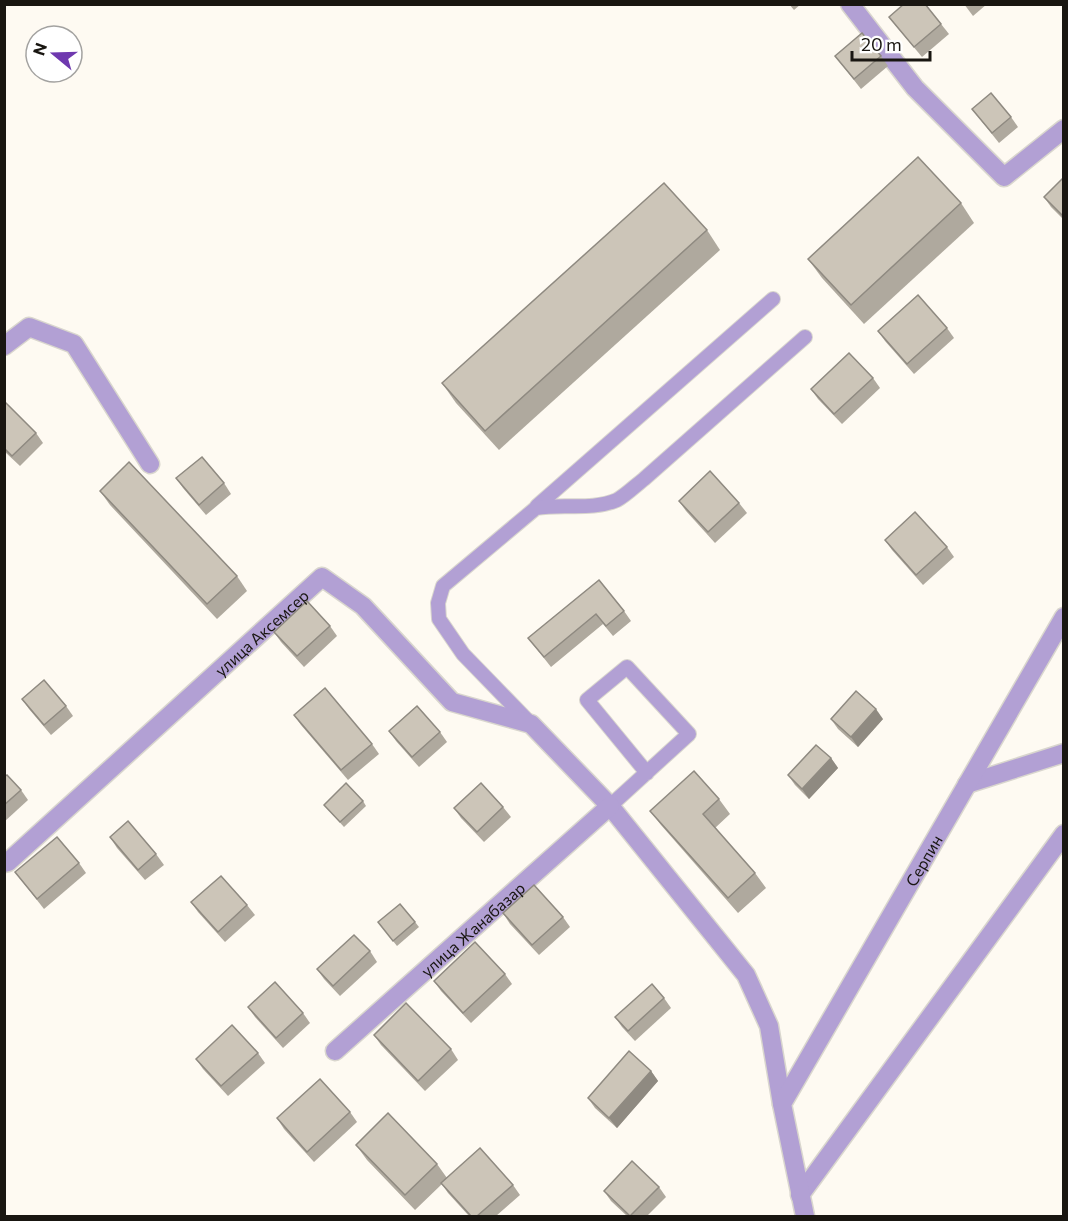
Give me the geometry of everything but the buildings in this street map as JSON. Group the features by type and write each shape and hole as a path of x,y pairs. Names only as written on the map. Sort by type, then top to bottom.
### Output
{"street":[{"path":"850,4 915,88 1004,177 1064,129"},
{"path":"4,346 29,327 74,344 150,464"},
{"name":"улица Аксемсер","path":"4,863 8,862 322,577 363,606 452,702 531,724"},
{"name":"Серпин","path":"782,1104 1064,617"},
{"path":"531,724 610,806 746,975 769,1026 805,1216"},
{"path":"967,784 1064,753"},
{"name":"улица Жанабазар","path":"335,1051 610,806"},
{"path":"800,1195 1064,834"}],"lane":[{"path":"531,724 463,654 439,619 438,603 443,586 536,508 772,299"},
{"path":"536,508 550,505 595,507 618,499 644,479 805,337"},
{"path":"610,806 689,734 627,667 587,700 646,773"}]}
